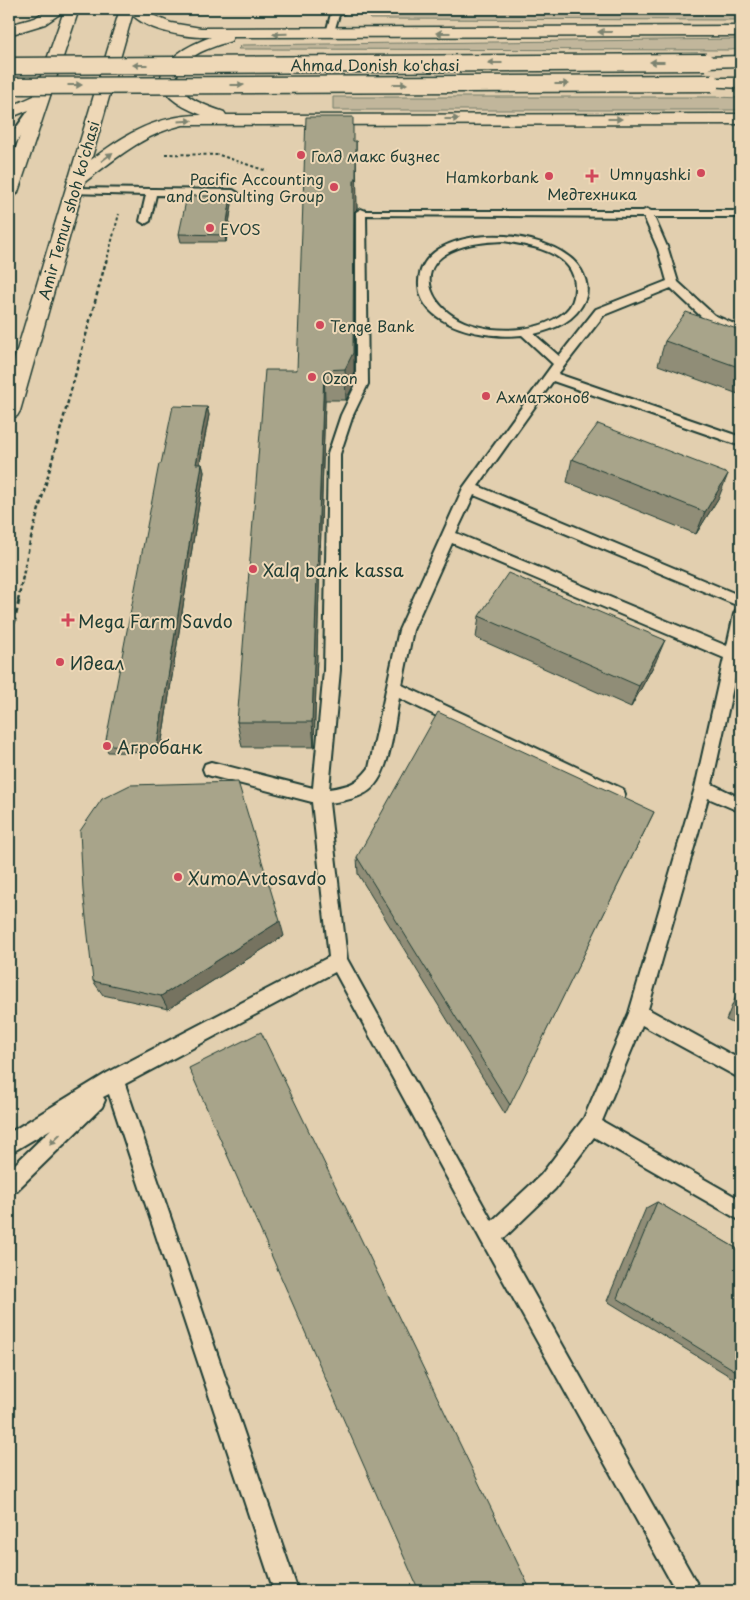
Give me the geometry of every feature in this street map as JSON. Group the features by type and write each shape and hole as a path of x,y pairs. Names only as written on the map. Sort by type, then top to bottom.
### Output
{"main road":[{"path":"9,30 40,21 58,9"},
{"path":"9,192 72,9"},
{"name":"Amir Temur shoh ko'chasi","path":"9,411 127,9"},
{"name":"Ahmad Donish ko'chasi","path":"135,9 155,22 175,29 201,33 741,32"},
{"path":"249,34 222,39 198,48 179,60 168,75 169,84 175,92 194,107 219,116 250,119"},
{"name":"Ahmad Donish ko'chasi","path":"9,66 741,61"},
{"name":"Ahmad Donish ko'chasi","path":"9,86 741,83"},
{"path":"9,112 41,99"},
{"path":"75,186 138,134 159,125 182,120 741,119"},
{"path":"9,358 22,352 28,345"}],"lane":[{"path":"330,34 335,14 347,9"},
{"path":"9,145 41,99"},
{"path":"75,186 125,192 233,193"},
{"path":"145,221 152,192"},
{"path":"688,1591 490,1238 338,961 320,797 332,670 334,454 347,415 362,384 366,212 741,214"},
{"path":"647,212 663,249 673,283 710,318 741,331"},
{"path":"525,332 550,326 565,318 578,304 582,288 580,279 577,271 563,256 530,242 503,238 477,239 454,246 438,254 426,269 423,285 430,302 445,316 468,327 496,333 525,332 560,364"},
{"path":"211,769 320,797 347,793 366,784 376,770 406,630 470,488 550,376 600,312 673,283"},
{"path":"550,376 741,442"},
{"path":"470,488 741,602"},
{"path":"449,536 733,655"},
{"path":"490,1238 548,1182 591,1125 638,1013 703,788 741,614"},
{"path":"394,688 617,794"},
{"path":"703,788 741,805"},
{"path":"9,1144 114,1080 338,961"},
{"path":"638,1013 741,1070"},
{"path":"9,1184 114,1080"},
{"path":"114,1080 286,1591"},
{"path":"591,1125 741,1211"}],"path":[{"path":"163,154 219,156 267,171"},
{"path":"9,650 29,546 125,192"}],"shaded area":[{"path":"370,9 741,9 741,20 370,19"},
{"path":"741,39 741,49 730,50 238,49 242,45"},
{"path":"333,97 716,97 741,98 741,110 333,110"}],"building":[{"path":"306,117 353,117 353,141 356,141 353,353 345,369 324,370 312,722 237,722 265,370 297,370"},
{"path":"187,196 231,196 225,235 179,234"},
{"path":"686,312 740,330 741,328 741,368 665,341"},
{"path":"173,406 207,407 196,464 202,464 157,746 105,745 159,464 161,464"},
{"path":"598,424 728,474 705,512 572,459"},
{"path":"508,573 665,640 639,686 479,616"},
{"path":"438,712 654,812 510,1105 357,857"},
{"name":"XumoAvtosavdo","path":"238,782 280,921 161,996 93,981 83,890 80,831 102,799 130,785"},
{"path":"261,1032 531,1591 419,1591 189,1068"},
{"path":"657,1202 741,1251 741,1374 617,1298"}],"place":[{"name":"Голд макс бизнес","path":"301,155"},
{"name":"Umnyashki","path":"701,173"},
{"name":"Hamkorbank","path":"549,176"},
{"name":"Медтехника","path":"592,176"},
{"name":"Pacific Accounting and Consulting Group","path":"334,187"},
{"name":"EVOS","path":"210,228"},
{"name":"Tenge Bank","path":"320,325"},
{"name":"Ozon","path":"312,377"},
{"name":"Ахматжонов","path":"486,396"},
{"name":"Xalq bank kassa","path":"253,569"},
{"name":"Mega Farm Savdo","path":"68,620"},
{"name":"Идеал","path":"60,662"},
{"name":"Агробанк","path":"107,746"},
{"name":"XumoAvtosavdo","path":"178,877"}]}
